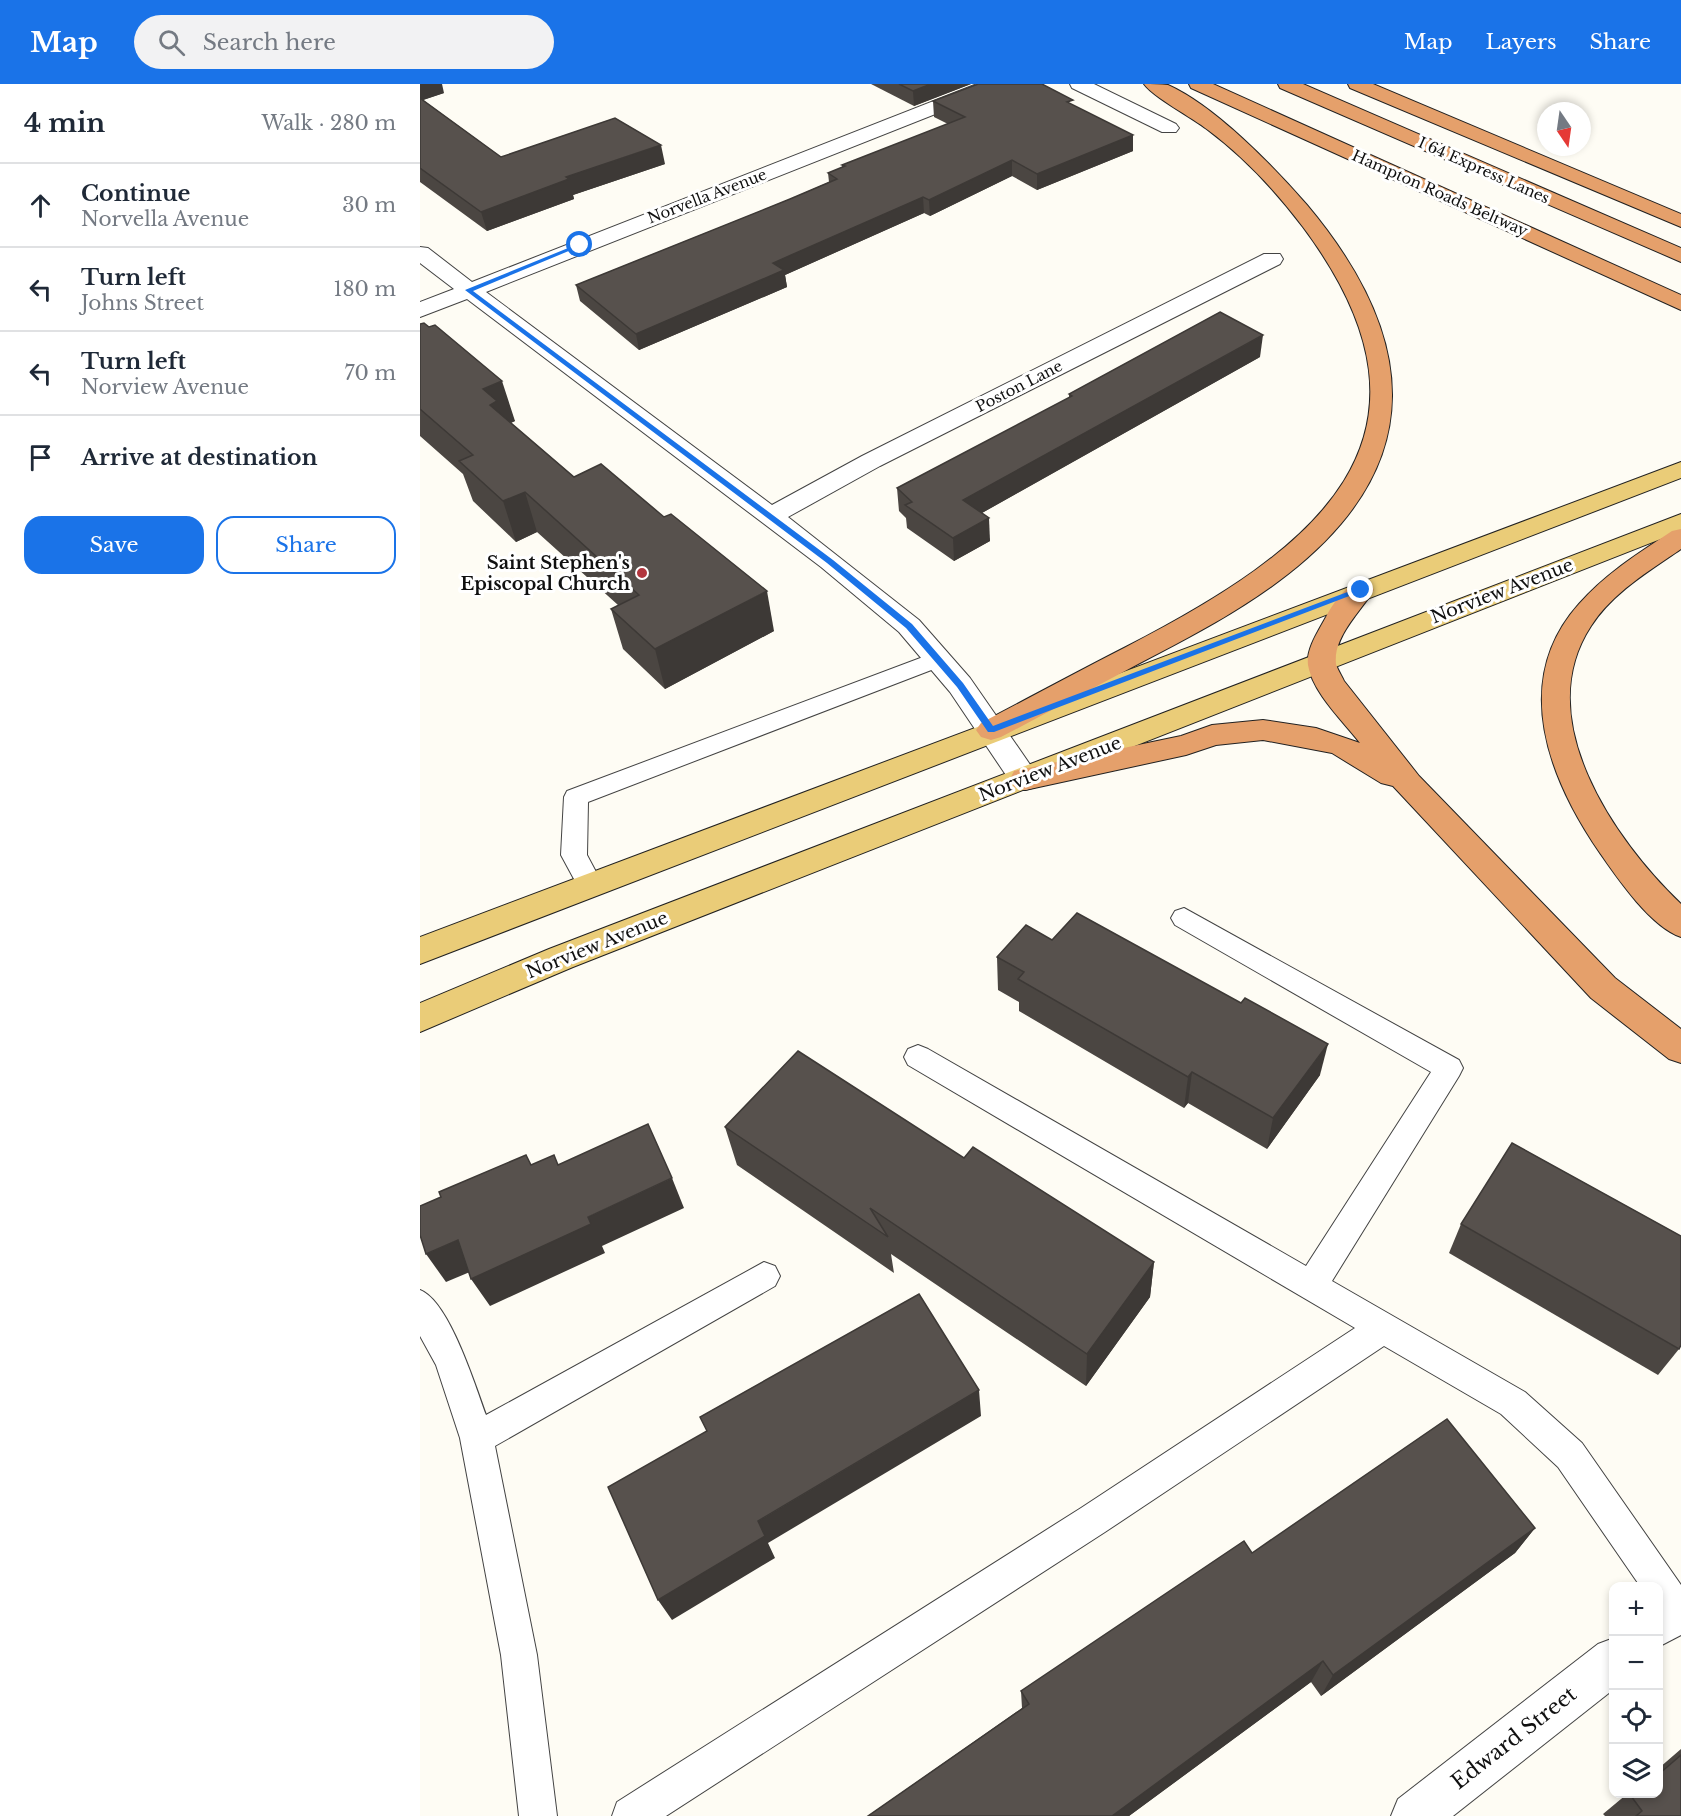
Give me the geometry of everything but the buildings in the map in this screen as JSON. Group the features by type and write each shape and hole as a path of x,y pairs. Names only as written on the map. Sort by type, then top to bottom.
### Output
{"highway":[{"path":"991,730 1197,622 1266,579 1328,524 1355,484 1371,453 1380,418 1382,384 1373,339 1356,294 1328,246 1294,202 1264,170 1198,113 1153,84"},
{"name":"Hampton Roads Beltway","path":"1198,84 1681,303"},
{"name":"I 64 Express Lanes","path":"1287,84 1681,256"},
{"path":"1357,84 1681,221"},
{"path":"1681,537 1627,575 1594,603 1576,627 1561,662 1556,692 1558,727 1567,764 1587,811 1619,859 1662,908 1681,924"},
{"path":"1361,590 1341,614 1326,644 1322,663 1331,685 1408,784 1603,988 1681,1049"},
{"path":"1025,779 1186,745 1212,735 1263,730 1316,738 1342,746 1408,784"}],"main road":[{"path":"420,951 991,730 1681,468"},
{"name":"Norview Avenue","path":"420,1018 561,958 1681,522"}],"street":[{"name":"Norvella Avenue","path":"420,310 994,84"},
{"path":"1079,84 1169,128"},
{"path":"420,253 830,561 909,626 939,659 1025,779"},
{"name":"Poston Lane","path":"769,517 871,461 1272,259"},
{"name":"Edward Street","path":"1415,1816 1609,1664"}],"lane":[{"path":"590,885 574,855 576,797 939,659"},
{"path":"1184,918 1449,1068 1312,1285"},
{"path":"918,1057 1513,1403 1570,1455 1672,1614"},
{"path":"477,1438 764,1276"},
{"path":"420,1305 450,1359 477,1438 519,1655 538,1816"},
{"path":"631,1816 1102,1513 1385,1327"}],"place":[{"name":"Saint Stephen's Episcopal Church","path":"642,573"}],"route":[{"path":"580,245 468,290 830,561 909,626 960,685 991,730 1361,590"}]}
